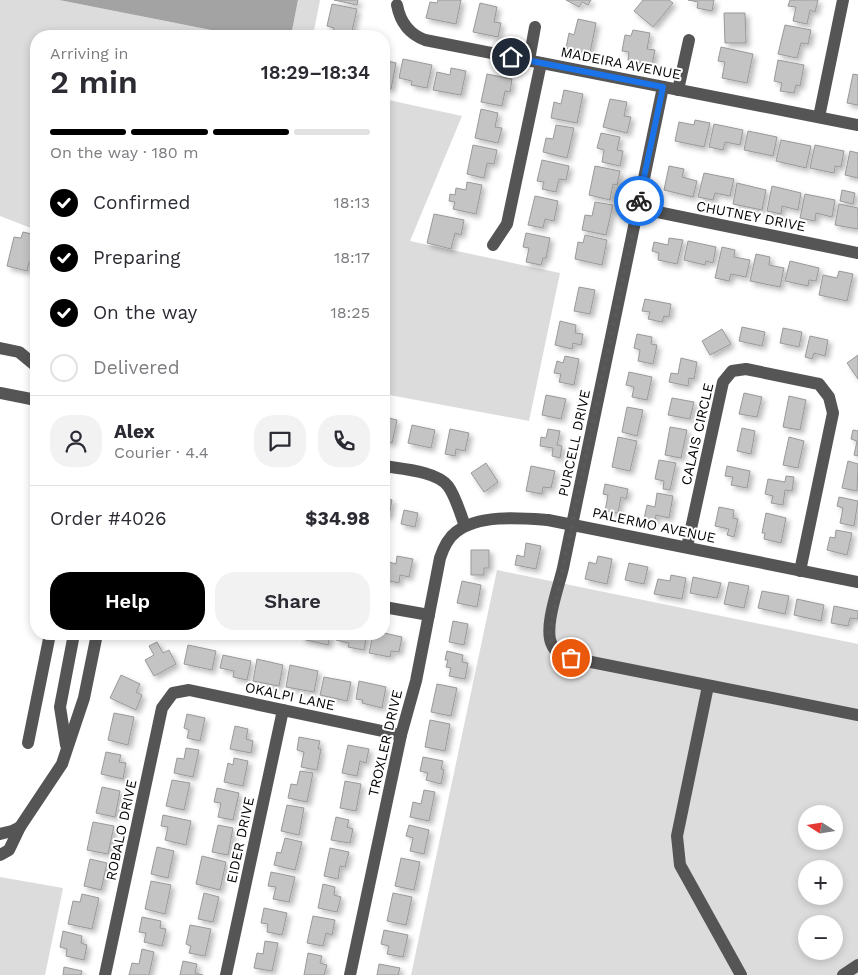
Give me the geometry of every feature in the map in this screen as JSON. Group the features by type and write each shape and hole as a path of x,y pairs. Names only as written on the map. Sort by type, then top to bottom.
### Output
{"street":[{"path":"819,117 843,0"},
{"name":"MADEIRA AVENUE","path":"397,5 403,22 420,38 858,125"},
{"path":"493,245 507,224 535,62 536,27"},
{"path":"678,90 688,40"},
{"name":"PURCELL DRIVE","path":"663,87 549,635 552,646 559,653 571,658 858,715"},
{"name":"CHUTNEY DRIVE","path":"638,208 858,253"},
{"path":"0,348 19,352 30,361"},
{"name":"CALAIS CIRCLE","path":"687,547 723,382 732,371 746,368 819,384 829,397 833,413 800,571"},
{"path":"0,393 30,399"},
{"path":"390,467 427,474 438,478 447,485 456,501 465,526"},
{"name":"PALERMO AVENUE","path":"465,526 497,519 524,518 572,524 858,582"},
{"name":"TROXLER DRIVE","path":"350,975 401,735 416,680 443,549 455,532 465,526"},
{"path":"390,608 429,615"},
{"path":"28,743 49,640"},
{"path":"66,750 60,706 73,640"},
{"path":"0,855 9,850 20,826 62,764 84,698 95,640"},
{"path":"708,686 676,836 677,851 680,864 741,975"},
{"name":"OKALPI LANE","path":"173,693 188,690 401,735"},
{"path":"62,693 67,699 75,701 84,698"},
{"name":"ROBALO DRIVE","path":"105,975 162,708 173,693"},
{"name":"EIDER DRIVE","path":"226,975 283,710"},
{"path":"0,834 12,831 20,826"},
{"path":"843,975 858,966"}],"shaded area":[{"path":"0,0 59,0 211,30 30,30 30,228 0,216"},
{"path":"59,0 298,0 292,30 211,30"},
{"path":"298,0 320,0 314,30 292,30"},
{"path":"390,100 462,116 410,241 560,273 529,421 390,395"},
{"path":"497,570 858,644 858,975 411,975"},
{"path":"0,877 63,888 45,975 0,975"}],"building":[{"path":"334,0 358,0 357,5"},
{"path":"438,0 461,0 456,24 426,18 430,2 437,3"},
{"path":"566,0 591,0 588,5 582,2 579,7"},
{"path":"643,0 669,0 673,3 653,27 634,11"},
{"path":"688,0 714,0 712,11 697,8 698,2"},
{"path":"790,0 818,0 815,12 810,10 807,24 793,21 796,7 788,6"},
{"path":"480,3 497,7 494,22 501,23 498,37 473,32"},
{"path":"332,4 357,9 352,30 334,30 334,28 327,26"},
{"path":"724,13 745,13 746,43 725,43"},
{"path":"578,19 596,23 590,53 566,48 569,33 574,35"},
{"path":"785,25 811,30 808,44 801,43 797,58 778,54"},
{"path":"633,30 650,33 647,49 655,50 652,65 628,60 629,52 622,51 625,35 631,36"},
{"path":"721,47 753,54 747,83 722,78 725,62 718,61"},
{"path":"403,59 432,65 427,88 411,85 412,81 399,78"},
{"path":"778,60 804,65 800,86 796,85 794,93 780,91 782,83 774,81"},
{"path":"390,62 396,63 390,89"},
{"path":"451,68 466,71 461,95 433,90 437,72 450,75"},
{"path":"487,74 512,79 510,92 505,91 502,106 481,102"},
{"path":"853,74 858,75 858,105 847,103"},
{"path":"564,90 583,94 577,123 551,118 554,102 561,104"},
{"path":"610,99 627,102 624,116 631,117 627,133 603,127"},
{"path":"481,109 498,113 495,127 502,128 498,143 475,138"},
{"path":"695,120 710,123 704,147 675,141 679,122 694,125"},
{"path":"714,124 743,130 740,145 725,142 723,150 709,147"},
{"path":"556,125 574,128 567,158 543,152 546,138 553,139"},
{"path":"748,131 777,137 773,156 744,150"},
{"path":"601,133 620,137 617,150 623,151 620,166 602,162 604,150 597,148"},
{"path":"781,140 811,146 806,168 776,161"},
{"path":"473,145 497,150 494,164 487,163 484,178 467,174"},
{"path":"815,145 844,151 841,167 835,166 834,173 810,168"},
{"path":"850,151 858,153 858,178 845,175"},
{"path":"542,160 569,166 566,180 559,179 556,192 542,189 544,182 537,181"},
{"path":"595,166 620,171 617,185 613,184 610,200 589,195"},
{"path":"669,166 684,169 682,177 697,181 693,197 664,190"},
{"path":"704,173 734,179 730,196 715,193 713,200 698,197"},
{"path":"467,182 482,185 476,214 453,209 455,202 449,201 450,194 455,195 456,188 466,190"},
{"path":"737,183 766,190 762,210 733,204"},
{"path":"772,186 801,193 798,210 782,206 781,214 767,211"},
{"path":"842,190 855,193 853,204 840,201"},
{"path":"805,194 835,200 832,217 816,213 815,221 800,218"},
{"path":"535,196 558,201 554,221 545,219 543,228 528,225"},
{"path":"595,202 613,205 606,235 582,230 585,215 592,216"},
{"path":"839,204 858,208 858,229 835,225"},
{"path":"434,214 464,220 461,235 455,233 451,249 427,243"},
{"path":"23,232 30,234 30,262 27,271 7,266 14,237 21,238"},
{"path":"526,233 550,238 546,258 543,258 541,265 526,262 529,248 523,247"},
{"path":"585,235 607,240 602,265 575,259 578,242 583,243"},
{"path":"669,238 683,240 677,264 658,260 659,253 652,251 654,242 668,245"},
{"path":"688,241 716,247 713,263 706,261 705,265 684,260"},
{"path":"722,247 735,250 734,257 750,260 746,277 731,274 729,281 715,278"},
{"path":"756,254 770,257 769,265 784,268 780,287 750,281"},
{"path":"790,261 819,268 816,281 809,280 808,286 785,281"},
{"path":"839,271 853,274 847,301 819,295 823,275 837,278"},
{"path":"579,287 595,290 590,314 574,311"},
{"path":"645,299 671,304 669,317 664,316 662,322 648,319 650,312 642,311"},
{"path":"560,321 576,325 575,333 583,334 581,345 573,343 572,349 555,345"},
{"path":"742,327 765,332 762,346 739,341"},
{"path":"783,328 802,332 799,347 780,343"},
{"path":"722,329 731,344 710,355 702,341"},
{"path":"637,334 652,337 651,344 657,345 653,364 638,361 640,350 634,348"},
{"path":"810,336 828,340 825,356 814,353 812,359 805,357"},
{"path":"858,355 858,379 847,363"},
{"path":"565,356 579,359 574,385 559,382 561,374 554,373 557,361 563,363"},
{"path":"681,358 697,362 694,379 689,378 688,386 669,382 671,373 678,374"},
{"path":"629,372 652,377 647,400 632,397 634,387 626,385"},
{"path":"744,393 762,397 757,417 739,414"},
{"path":"546,395 566,399 561,419 542,415"},
{"path":"789,396 806,400 800,430 783,427"},
{"path":"672,398 694,402 690,419 668,415"},
{"path":"627,407 643,410 637,436 622,432"},
{"path":"390,418 397,420 392,443 390,442"},
{"path":"412,425 435,430 431,448 408,443"},
{"path":"670,427 687,430 681,458 665,455"},
{"path":"742,428 755,431 751,454 737,451"},
{"path":"450,429 469,433 465,451 456,449 455,456 445,454"},
{"path":"548,429 560,431 557,445 562,446 560,458 552,456 553,448 540,446 541,437 546,438"},
{"path":"853,430 858,431 858,456 854,455 857,441 851,439"},
{"path":"618,437 637,441 630,471 612,467"},
{"path":"789,437 804,441 798,468 783,465"},
{"path":"659,460 676,463 670,490 663,489 664,481 655,479"},
{"path":"848,461 858,464 857,491 842,488"},
{"path":"486,463 498,482 484,492 471,473"},
{"path":"531,466 555,471 551,488 543,487 542,494 526,491"},
{"path":"727,466 750,471 747,488 731,485 733,477 725,476"},
{"path":"786,476 794,477 792,491 785,490 783,505 771,503 773,496 765,494 768,479 785,482"},
{"path":"605,484 628,489 626,499 621,497 618,513 605,511 608,495 603,494"},
{"path":"657,493 673,496 669,518 656,515 655,521 644,519 647,505 655,507"},
{"path":"839,497 858,501 854,526 840,523 843,508 837,506"},
{"path":"719,507 734,510 733,518 738,519 734,537 727,535 729,529 715,526"},
{"path":"404,510 418,513 415,527 401,524"},
{"path":"766,513 786,518 781,543 764,539 765,533 762,533"},
{"path":"836,530 852,533 847,555 827,550 830,537 835,538"},
{"path":"526,543 541,546 536,569 515,565 517,555 524,557"},
{"path":"471,550 489,550 489,568 484,568 484,575 471,575"},
{"path":"397,556 413,559 409,577 400,575 399,583 390,581 390,562 396,564"},
{"path":"598,556 612,559 607,584 585,579 589,562 596,564"},
{"path":"629,563 648,567 644,584 625,580"},
{"path":"671,575 686,578 682,599 654,594 658,579 670,581"},
{"path":"693,577 721,583 717,598 690,593"},
{"path":"462,581 481,585 477,607 457,603"},
{"path":"729,582 749,586 744,608 724,604"},
{"path":"762,591 789,596 785,614 758,608"},
{"path":"797,599 824,605 821,621 794,615"},
{"path":"834,606 858,611 858,619 850,618 848,626 831,623"},
{"path":"453,621 468,624 464,645 449,642"},
{"path":"390,634 402,637 399,652 391,651 390,657 369,653 372,640 390,640"},
{"path":"306,640 329,640 328,645"},
{"path":"336,640 366,640 364,650 348,647 349,643"},
{"path":"157,642 163,653 169,650 176,664 154,676 145,660 154,655 149,646"},
{"path":"188,645 216,651 212,670 184,664"},
{"path":"447,651 463,655 462,662 468,663 465,679 449,676 451,668 446,667 448,660 445,660"},
{"path":"223,655 251,661 247,680 233,677 234,671 220,668"},
{"path":"257,659 283,665 279,686 253,681"},
{"path":"290,665 318,671 314,692 286,687"},
{"path":"121,675 140,684 136,692 142,695 136,710 110,698"},
{"path":"324,677 351,682 347,701 320,695"},
{"path":"359,681 386,687 382,708 362,703 363,700 356,699"},
{"path":"437,684 457,688 451,716 431,712"},
{"path":"114,713 134,717 128,745 108,740"},
{"path":"187,714 205,718 200,741 187,738 189,730 184,728"},
{"path":"430,720 450,724 445,751 425,747"},
{"path":"235,726 248,729 246,739 253,741 251,753 230,749"},
{"path":"299,737 320,741 318,749 321,749 317,770 301,767 304,752 297,750"},
{"path":"348,745 369,749 366,763 360,761 357,776 342,773"},
{"path":"186,748 199,750 193,777 174,773 177,758 184,759"},
{"path":"106,752 121,755 119,762 126,763 123,779 101,774"},
{"path":"423,757 443,761 441,769 444,770 441,784 426,780 428,773 420,771"},
{"path":"234,758 248,761 243,786 224,782 228,763 233,765"},
{"path":"300,771 313,773 307,802 288,798 291,784 297,785"},
{"path":"172,780 190,783 184,810 166,806"},
{"path":"345,781 361,784 356,811 340,808"},
{"path":"102,787 120,791 115,817 96,813"},
{"path":"217,788 239,793 233,820 218,817 221,803 214,802"},
{"path":"424,790 435,792 429,821 410,817 413,802 421,804"},
{"path":"287,805 304,808 299,835 281,831"},
{"path":"163,815 191,821 186,845 165,840 168,827 161,826"},
{"path":"336,817 349,820 347,827 353,829 350,843 331,840"},
{"path":"93,822 114,826 108,854 87,850"},
{"path":"218,825 233,828 228,855 212,852"},
{"path":"409,825 429,830 424,854 410,851 413,838 406,836"},
{"path":"285,838 302,842 295,870 274,865 277,852 281,853"},
{"path":"157,847 174,851 168,878 151,874"},
{"path":"330,848 349,852 345,867 340,866 338,879 324,876"},
{"path":"202,856 226,862 220,890 196,884"},
{"path":"401,858 420,862 414,890 395,886"},
{"path":"90,859 107,863 101,890 84,886"},
{"path":"271,872 295,877 289,902 273,899 276,887 268,886"},
{"path":"151,881 171,885 165,914 145,909"},
{"path":"323,884 335,887 334,895 341,897 337,912 318,908"},
{"path":"204,893 219,897 213,922 198,919"},
{"path":"393,893 412,897 406,925 387,921"},
{"path":"82,894 99,898 92,929 68,924 73,901 80,902"},
{"path":"264,908 287,913 282,935 267,932 268,924 261,923"},
{"path":"313,916 335,920 332,935 326,933 323,946 307,943"},
{"path":"142,917 161,921 160,928 166,929 162,946 144,942 146,933 139,932"},
{"path":"190,925 211,929 205,956 189,953 191,946 186,944"},
{"path":"384,930 408,935 403,957 387,954 389,946 381,944"},
{"path":"63,931 82,936 81,943 87,945 84,960 66,956 67,949 60,947"},
{"path":"265,941 278,943 272,971 254,968 257,953 263,954"},
{"path":"142,949 154,952 149,975 129,975 132,963 139,964"},
{"path":"308,953 322,956 320,963 327,965 324,975 304,975"},
{"path":"183,961 197,964 195,973 203,975 180,975"},
{"path":"379,964 400,968 398,975 377,975"},
{"path":"64,967 82,971 81,975 63,975"}],"way so far":[{"path":"571,658 559,653 552,646 549,635 639,201"}],"route":[{"path":"511,57 663,87 639,201"}]}
